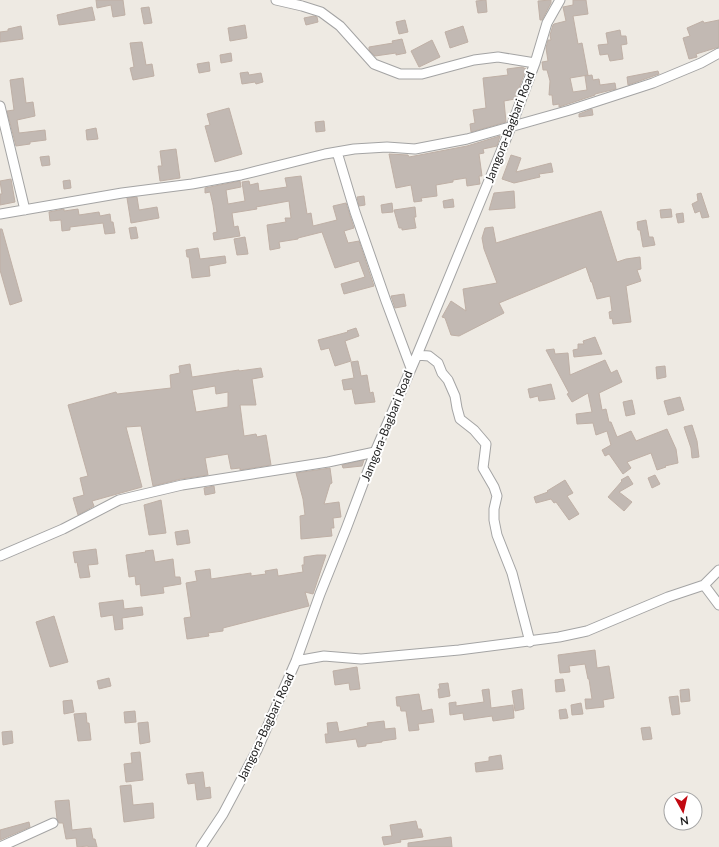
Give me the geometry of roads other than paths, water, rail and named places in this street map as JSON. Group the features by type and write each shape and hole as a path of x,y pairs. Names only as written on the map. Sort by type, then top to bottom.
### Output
{"street":[{"path":"276,0 305,3 321,12 340,26 374,64 400,74 422,74 468,62 498,57 535,63"},
{"name":"Jamgora-Bagbari Road","path":"202,847 257,750 296,661 320,594 375,452 417,355 511,127 535,63 547,23 560,0"},
{"path":"0,214 122,193 199,183 354,149 388,147 421,148 467,139 570,110 653,84 701,63 719,53"},
{"path":"0,106 25,210"},
{"path":"337,152 355,212 411,368"},
{"path":"417,355 427,356 434,359 438,363 455,396 456,408 460,419 474,430 486,444 483,468 494,487 497,496 494,509 494,520 497,535 512,573 530,642"},
{"path":"0,556 64,529 119,500 182,485 328,462 375,452"},
{"path":"296,661 324,656 361,658 459,650 530,642 587,631 668,597 704,586 719,570"},
{"path":"704,586 719,605"},
{"path":"0,847 53,824"}]}
